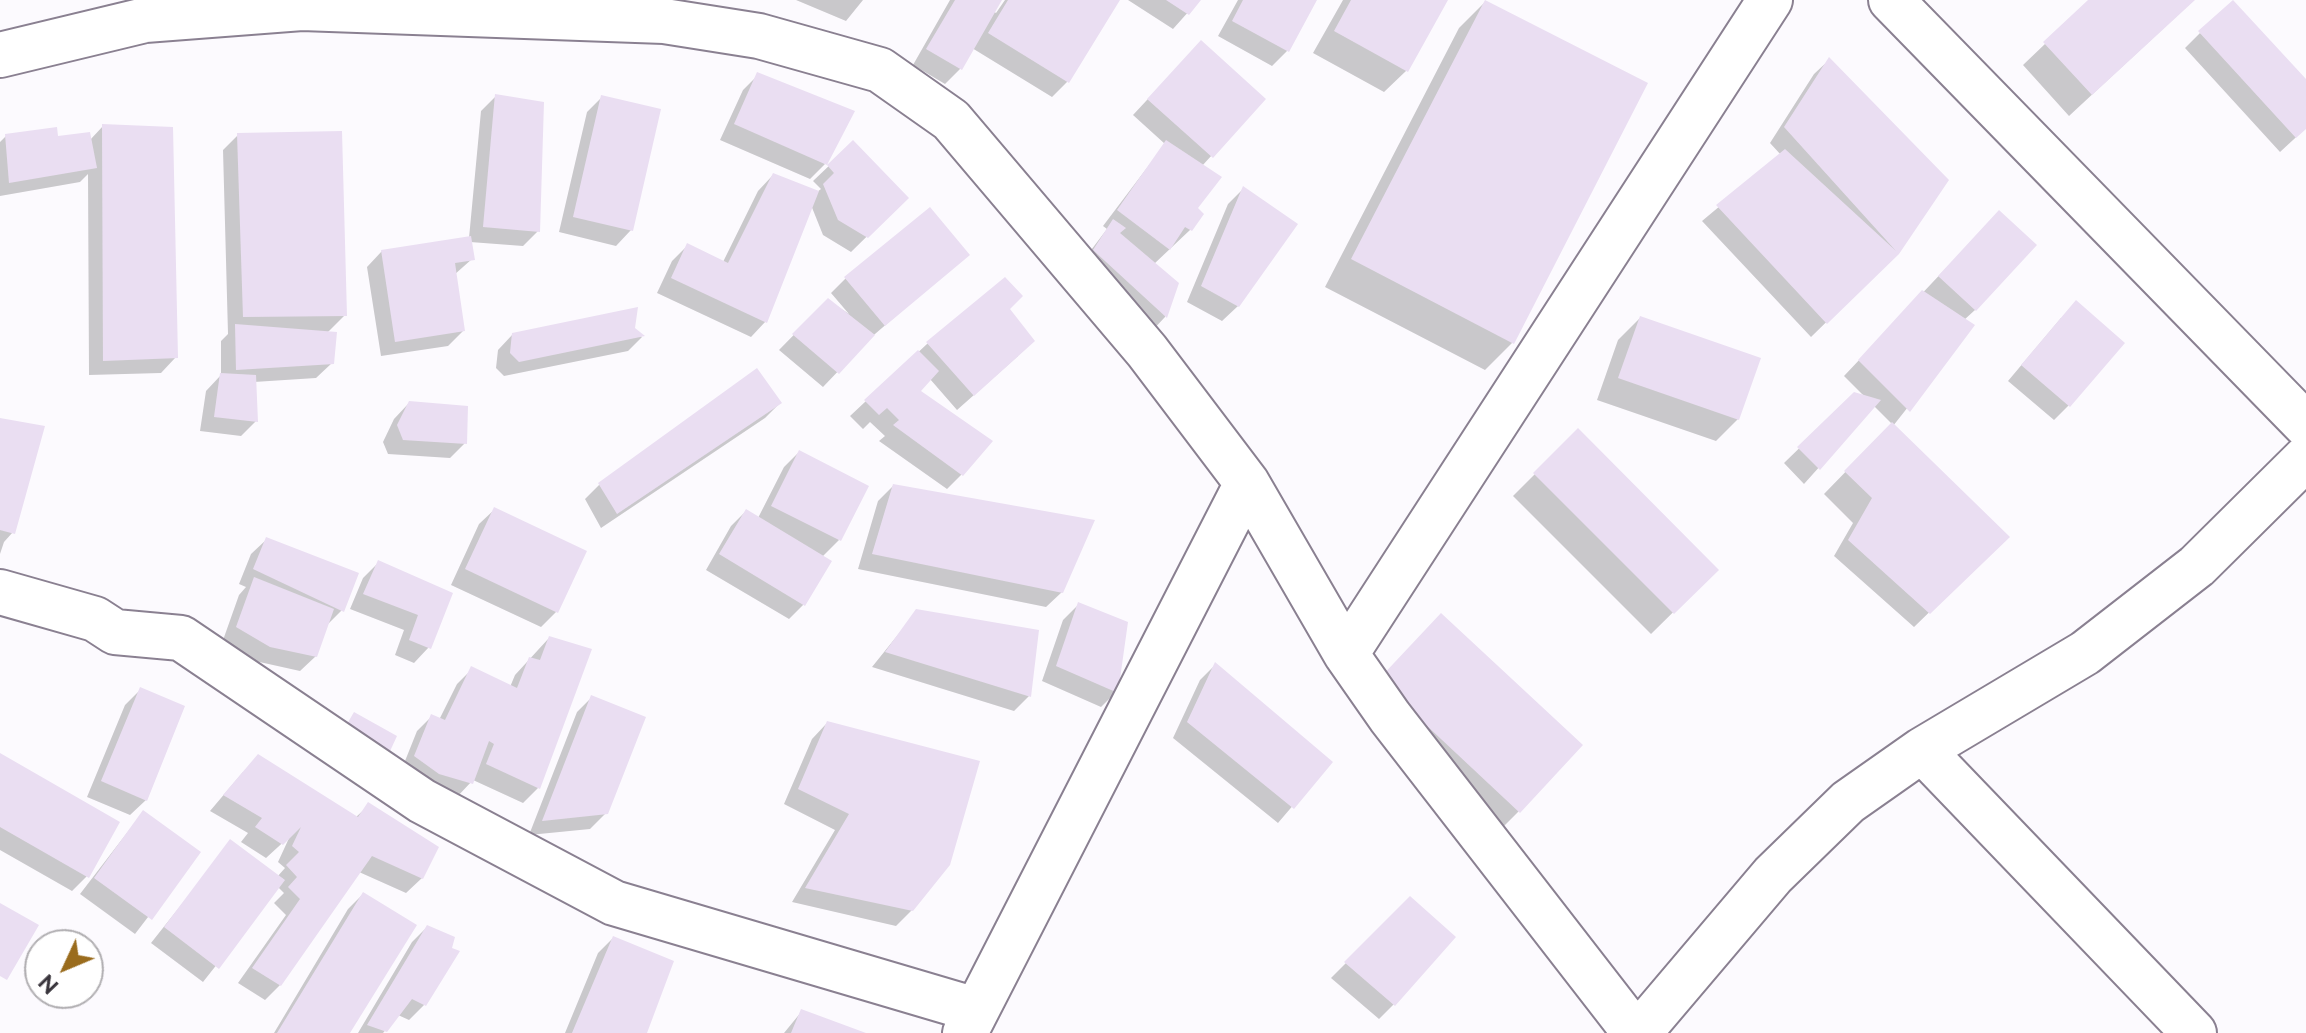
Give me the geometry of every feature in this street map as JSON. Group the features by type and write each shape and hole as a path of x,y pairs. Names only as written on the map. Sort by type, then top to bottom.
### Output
{"street":[{"path":"1346,654 1770,0"},
{"path":"1891,0 2306,425"},
{"path":"0,55 145,20 302,8 664,21 759,36 880,70 951,120 1147,351 1247,483 1346,654 1637,1033 1773,875 1848,802 1922,750 2097,643 2197,566 2306,458"},
{"path":"0,592 95,619 115,632 181,638 422,801 614,903 971,1021 1247,483"},
{"path":"1922,750 2194,1033"}],"building":[{"path":"955,0 1002,0 962,70 926,49"},
{"path":"1008,0 1120,0 1069,83 988,33"},
{"path":"1166,0 1201,0 1189,15"},
{"path":"1243,0 1317,0 1289,52 1232,21"},
{"path":"1351,0 1448,0 1408,72 1334,31"},
{"path":"1485,0 1648,83 1514,344 1351,259"},
{"path":"2088,0 2195,0 2092,95 2043,42"},
{"path":"2233,0 2306,79 2306,129 2296,138 2198,31"},
{"path":"1201,40 1266,99 1213,158 1147,99"},
{"path":"1829,57 1949,180 1899,254 1827,324 1716,205 1785,149 1896,251 1784,127"},
{"path":"757,72 855,111 827,165 734,124"},
{"path":"495,94 544,102 540,232 483,227"},
{"path":"601,95 661,109 633,231 573,217"},
{"path":"102,124 173,127 178,358 103,361"},
{"path":"57,127 58,136 90,132 97,168 9,183 5,134"},
{"path":"342,131 347,316 243,317 237,133"},
{"path":"853,140 909,198 868,238 838,220 823,184 834,173 827,165"},
{"path":"1166,140 1222,177 1198,208 1204,214 1192,231 1185,227 1170,250 1117,210"},
{"path":"773,173 819,191 767,323 671,278 687,243 728,263"},
{"path":"1243,186 1298,224 1239,307 1201,286"},
{"path":"930,207 970,255 885,326 844,277"},
{"path":"1999,210 2037,245 1976,311 1938,276"},
{"path":"1113,219 1126,228 1120,233 1179,283 1167,318 1093,250"},
{"path":"471,236 475,260 455,263 465,331 395,342 381,250"},
{"path":"1005,277 1023,296 1010,309 1035,341 974,396 926,342"},
{"path":"1922,290 1975,325 1910,412 1858,360"},
{"path":"828,298 875,335 839,374 792,334"},
{"path":"2076,300 2125,343 2070,407 2021,365"},
{"path":"638,307 635,328 645,336 519,362 510,353 512,333"},
{"path":"1640,316 1761,358 1739,420 1618,378"},
{"path":"235,324 337,332 334,364 236,370"},
{"path":"918,350 939,371 921,391 993,441 963,476 893,425 899,420 887,408 879,415 864,400"},
{"path":"757,368 782,403 617,514 598,483"},
{"path":"220,373 256,375 258,422 214,417"},
{"path":"1854,392 1881,400 1820,470 1797,447"},
{"path":"409,401 468,406 467,444 403,440 397,425"},
{"path":"0,418 45,426 15,534 0,530"},
{"path":"1892,422 2010,537 1930,614 1848,540 1872,498 1844,471"},
{"path":"1578,428 1719,570 1674,614 1533,473"},
{"path":"799,450 869,486 841,541 771,506"},
{"path":"893,484 1095,520 1063,593 872,554"},
{"path":"494,507 587,551 558,613 465,569"},
{"path":"746,509 832,561 805,606 719,554"},
{"path":"266,537 359,573 344,612 253,569"},
{"path":"378,560 453,593 431,649 409,640 418,615 363,594"},
{"path":"254,577 334,609 317,657 270,647 236,627"},
{"path":"1078,602 1128,622 1118,693 1056,666"},
{"path":"916,609 1039,630 1031,697 885,652"},
{"path":"1441,613 1583,745 1520,813 1378,680"},
{"path":"549,636 592,649 540,789 486,764 494,744 489,741 473,784 439,774 414,756 431,714 445,720 471,666 517,688 529,657 540,660"},
{"path":"1215,662 1333,762 1294,809 1187,722"},
{"path":"140,687 185,706 147,801 101,781"},
{"path":"591,695 646,717 608,814 542,821"},
{"path":"354,712 397,736 385,762 340,736"},
{"path":"827,721 980,761 950,865 913,911 805,888 849,814 798,789"},
{"path":"0,753 120,822 89,878 0,827"},
{"path":"258,754 358,817 368,802 439,847 423,879 372,856 281,986 252,968 300,899 288,887 297,877 286,865 299,852 292,846 301,827 283,845 255,827 262,818 223,795"},
{"path":"143,810 201,852 152,920 94,878"},
{"path":"230,839 285,880 219,969 164,927"},
{"path":"363,892 417,925 350,1033 277,1033"},
{"path":"1410,896 1456,937 1395,1006 1344,962"},
{"path":"0,903 39,925 37,929 24,929 24,951 7,980 0,976"},
{"path":"427,925 455,937 452,948 460,951 426,1006 412,999 387,1032 367,1025"},
{"path":"613,936 674,961 647,1033 572,1033"},
{"path":"801,1009 866,1033 791,1033"}]}
